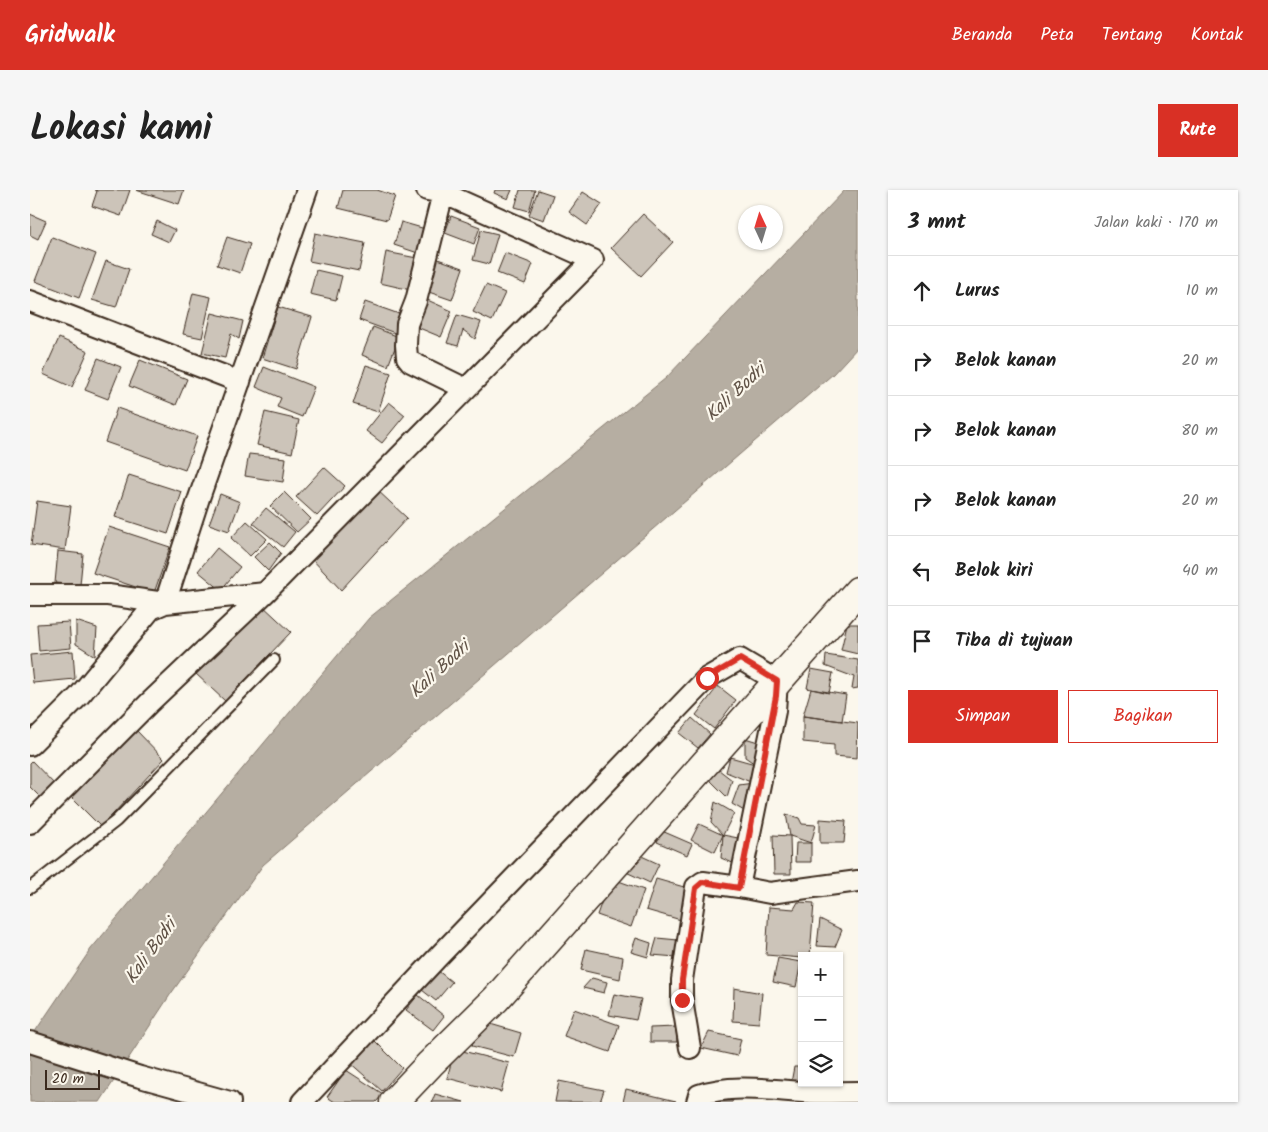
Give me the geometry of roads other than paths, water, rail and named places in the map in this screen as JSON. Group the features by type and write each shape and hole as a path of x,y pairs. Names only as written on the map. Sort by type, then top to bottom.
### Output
{"street":[{"path":"30,745 79,696 151,610 165,603 199,498 307,190"},
{"path":"30,823 265,593 466,389 593,260 435,192 416,301 407,324 407,356 411,362 466,389"},
{"path":"30,301 240,382"},
{"path":"30,595 108,595 165,603 265,593"},
{"path":"394,1102 496,999 777,681 855,599"},
{"path":"301,1102 707,678 740,659 777,681"},
{"path":"739,888 775,710 777,681"},
{"path":"690,1048 682,1000 682,980 696,888 703,882 770,893 858,880"},
{"path":"30,1042 230,1102"},
{"path":"698,1102 699,1095 715,1090 749,1088 806,1092 858,1092"}],"lane":[{"path":"30,888 116,822 274,660"}],"water":[{"name":"Kali Bodri","path":"845,190 858,190 858,347 833,374 263,865 170,995 100,1102 30,1102 30,1039 91,949 369,618 666,378"}]}
